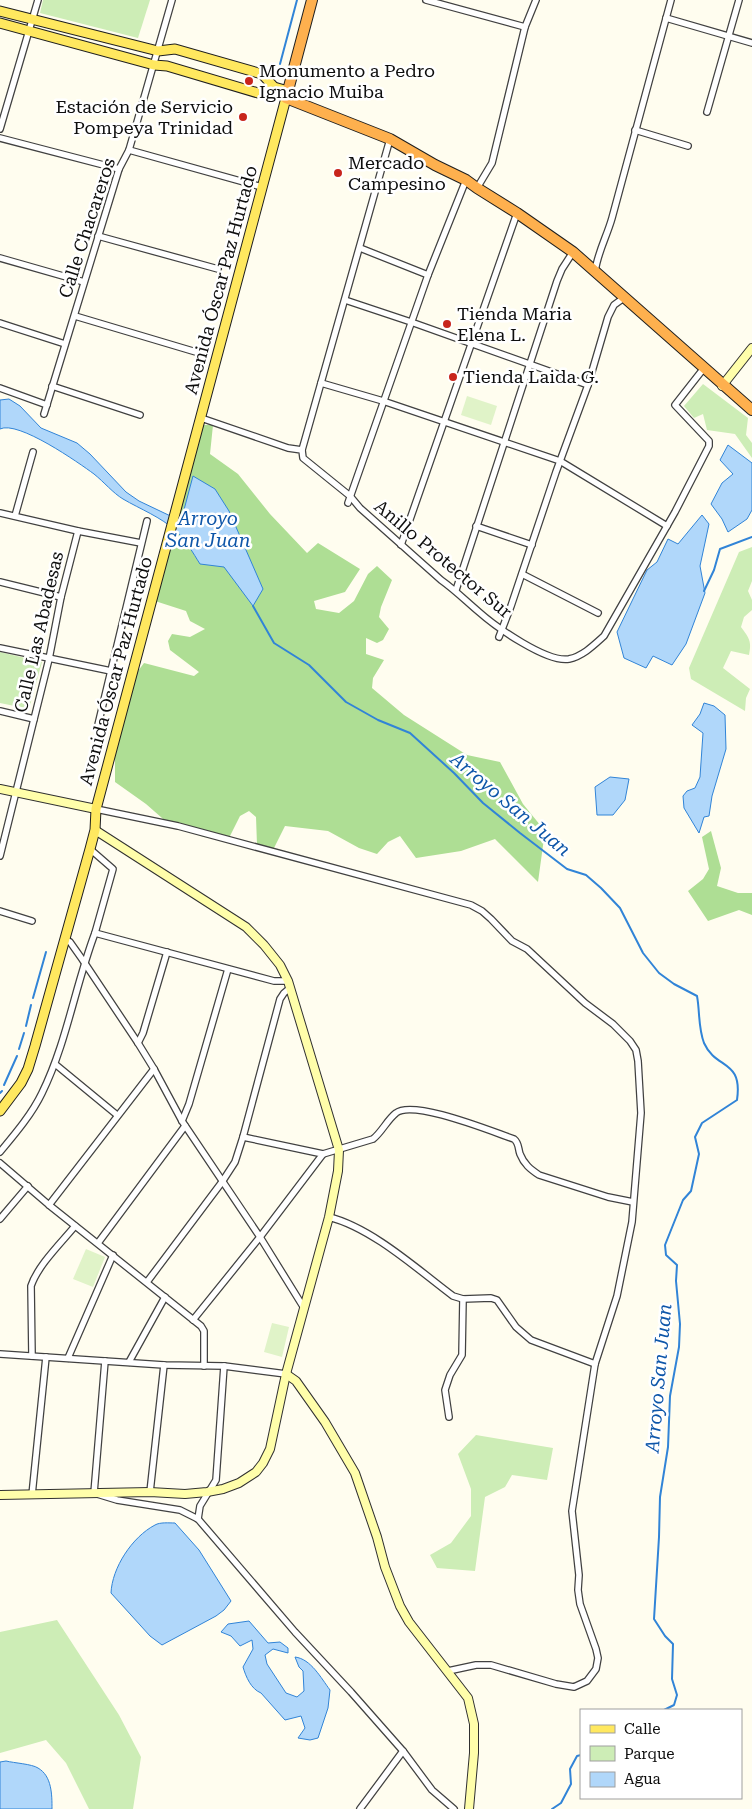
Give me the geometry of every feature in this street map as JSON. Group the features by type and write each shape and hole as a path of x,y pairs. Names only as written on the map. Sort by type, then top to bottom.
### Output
{"highway":[{"name":"Avenida Óscar Paz Hurtado","path":"287,95 312,0"},
{"path":"287,95 390,139 435,165 466,180 517,213 573,252 722,386 752,410"}],"main road":[{"path":"0,11 158,51 175,49 262,74 287,95"},
{"path":"0,23 167,66 258,93 274,86"},
{"name":"Avenida Óscar Paz Hurtado","path":"0,1111 14,1095 28,1069 68,941 95,830 96,809 287,95"}],"street":[{"path":"0,129 38,0"},
{"name":"Calle Chacareros","path":"44,414 119,168 129,150 172,0"},
{"path":"426,0 525,28"},
{"path":"476,188 492,162 525,28 536,0"},
{"path":"595,272 597,259 612,218 671,0"},
{"path":"707,112 739,0"},
{"path":"666,18 752,43"},
{"path":"635,130 688,146"},
{"path":"0,138 119,168"},
{"path":"200,418 288,448 302,450 390,139"},
{"path":"129,150 262,187"},
{"path":"348,503 428,274 466,180"},
{"path":"401,545 517,213"},
{"path":"98,236 218,269"},
{"path":"360,248 428,274"},
{"path":"456,590 556,281 573,252"},
{"path":"0,258 84,282"},
{"path":"499,637 588,385 608,316 614,305 625,297"},
{"path":"345,300 588,385"},
{"path":"75,316 196,352"},
{"path":"0,323 65,344"},
{"path":"722,386 752,348"},
{"name":"Anillo Protector Sur","path":"302,450 303,458 350,496 360,508 401,545 441,580 456,590 479,612 502,630 543,654 555,658 569,659 587,651 604,636 667,526 709,446 709,441 675,405 704,368"},
{"path":"321,383 383,401 560,461 667,526"},
{"path":"52,386 140,415"},
{"path":"0,388 47,405"},
{"path":"15,516 33,452"},
{"path":"0,513 141,543"},
{"path":"97,729 147,521"},
{"path":"476,526 532,545"},
{"name":"Calle Las Abadesas","path":"0,856 49,659 61,597 78,531"},
{"path":"522,574 598,613"},
{"path":"0,582 61,597"},
{"path":"0,648 110,671"},
{"path":"0,711 34,719"},
{"path":"0,789 178,826 471,905 482,911 512,941 527,949 585,1003 613,1024 636,1050 641,1113 632,1222 617,1296 595,1364 572,1511 579,1575 578,1590 582,1610 596,1648 598,1658 596,1670 587,1682 574,1687 556,1684 491,1665 476,1665 448,1671"},
{"path":"0,1495 150,1492 185,1494 223,1489 239,1483 256,1472 270,1449 286,1374 329,1218 338,1171 339,1150 289,985 280,965 246,927 95,830"},
{"path":"0,1152 29,1115 42,1094 66,1033 83,961 95,933 113,869 90,849"},
{"path":"0,911 32,921"},
{"path":"95,933 289,985"},
{"path":"68,941 138,1042 184,1124 260,1237 304,1308"},
{"path":"138,1042 143,1033 167,952"},
{"path":"98,1243 184,1124 228,969"},
{"path":"147,1282 222,1182 234,1162 243,1137 280,999 289,985"},
{"path":"55,1064 117,1115"},
{"path":"49,1205 154,1069"},
{"path":"243,1137 323,1154 373,1139 396,1113 403,1110 446,1115 514,1139 517,1142 524,1162 539,1175 608,1197 633,1202"},
{"path":"193,1320 260,1237 323,1154"},
{"path":"0,1164 201,1326 204,1332 204,1366"},
{"path":"0,1219 28,1186"},
{"path":"329,1218 354,1225 453,1296 462,1299 491,1298 497,1300 516,1327 531,1340 595,1364"},
{"path":"32,1356 31,1286 41,1268 75,1226"},
{"path":"68,1358 113,1255"},
{"path":"129,1362 164,1297"},
{"path":"449,1417 445,1390 450,1375 462,1355 462,1299"},
{"path":"0,1354 224,1366 286,1374 296,1381 325,1422 355,1473 400,1606 409,1622 468,1698 474,1724 474,1754 469,1809"},
{"path":"32,1495 46,1357"},
{"path":"94,1493 105,1361"},
{"path":"150,1492 164,1364"},
{"path":"198,1519 200,1506 216,1480 224,1366"},
{"path":"94,1493 116,1500 180,1510 198,1519 295,1632 403,1751 432,1790 454,1809"},
{"path":"360,1809 403,1751"}],"green space":[{"path":"43,0 150,0 138,38 40,13"},
{"path":"703,384 748,418 746,435 752,443 752,458 735,434 707,430 703,414 694,418 684,406"},
{"path":"467,396 497,406 491,425 461,415"},
{"path":"201,425 213,425 210,454 238,474 270,514 307,553 318,543 360,569 345,592 314,601 316,609 339,613 354,601 368,574 377,566 392,580 379,617 389,629 383,640 377,643 366,638 366,654 384,660 373,678 372,688 404,715 467,755 500,762 523,804 545,831 538,882 495,839 461,851 416,858 400,836 388,842 377,854 359,848 328,831 285,826 273,850 257,845 256,817 249,811 240,816 228,840 204,837 170,825 146,804 115,782 115,751 128,695 138,671 144,663 194,676 199,672 170,650 168,641 172,634 190,637 205,629 190,621 186,611 155,601 161,584"},
{"path":"752,547 752,581 748,591 752,600 752,610 744,617 741,627 749,640 749,655 731,651 723,668 750,689 746,698 745,711 691,679 689,668 739,552"},
{"path":"0,652 42,662 29,709 0,703"},
{"path":"711,831 721,868 717,886 738,893 752,893 752,915 739,910 708,921 688,891 703,879 709,869 702,837"},
{"path":"86,1249 105,1257 93,1287 73,1279"},
{"path":"272,1323 289,1327 282,1357 264,1352"},
{"path":"476,1435 553,1448 547,1480 512,1475 505,1487 485,1497 475,1571 437,1568 430,1555 451,1543 471,1516 471,1489 458,1454"},
{"path":"57,1620 119,1715 141,1757 133,1809 89,1809 66,1763 46,1740 0,1753 0,1632"}],"water":[{"name":"Arroyo San Juan","path":"9,399 20,406 41,428 77,443 126,492 139,501 181,521 193,476 215,489 229,511 263,589 253,606 224,567 200,564 183,538 164,522 119,497 94,474 76,461 34,436 9,428 0,429 0,400"},
{"path":"728,445 752,463 752,510 747,519 728,532 722,519 711,504 722,483 733,474 720,460"},
{"path":"702,515 709,524 700,566 705,593 686,644 672,665 653,656 646,668 624,658 617,632 647,570 657,562 668,539 678,544"},
{"path":"704,703 714,706 725,715 726,749 712,796 709,816 704,817 699,833 684,808 683,796 687,791 695,788 700,777 703,733 692,725 700,714"},
{"path":"610,777 629,779 625,800 613,815 597,815 595,787"},
{"path":"175,1523 199,1550 231,1601 216,1616 162,1645 150,1636 111,1593 112,1583 119,1564 131,1545 139,1537 157,1524"},
{"path":"249,1621 268,1643 280,1642 288,1648 288,1653 273,1649 265,1655 267,1664 286,1693 297,1697 304,1691 303,1671 295,1657 301,1658 311,1665 330,1690 328,1708 318,1738 310,1740 298,1738 305,1728 301,1716 285,1720 249,1682 243,1667 253,1649 252,1640 240,1646 231,1636 221,1632 228,1624"},
{"path":"6,1761 32,1766 43,1771 49,1781 52,1809 0,1809 0,1762"}],"waterway":[{"path":"280,64 297,0"},
{"name":"Arroyo San Juan","path":"704,591 714,570 720,549 752,537"},
{"name":"Arroyo San Juan","path":"253,606 274,643 309,665 346,702 378,720 410,733 454,773 483,803 567,869 586,875 601,888 620,908 643,953 659,973 674,984 697,996 704,1043 709,1052 727,1066 736,1078 738,1087 737,1100 702,1123 695,1137 699,1154 691,1191 683,1200 665,1245 666,1255 677,1265 676,1281 680,1324 679,1347 670,1396 668,1447 660,1497 654,1619 665,1636 673,1644 672,1679 677,1695 674,1705 666,1709"},
{"path":"33,998 46,952"},
{"path":"26,1026 31,1005"},
{"path":"19,1049 24,1033"},
{"path":"4,1085 17,1056"},
{"name":"Arroyo San Juan","path":"552,1809 561,1803 571,1784 570,1769 577,1756 580,1755"}],"place":[{"name":"Monumento a Pedro Ignacio Muiba","path":"249,81"},
{"name":"Estación de Servicio Pompeya Trinidad","path":"243,117"},
{"name":"Mercado Campesino","path":"338,173"},
{"name":"Tienda Maria Elena L.","path":"447,324"},
{"name":"Tienda Laida G.","path":"453,377"}]}
